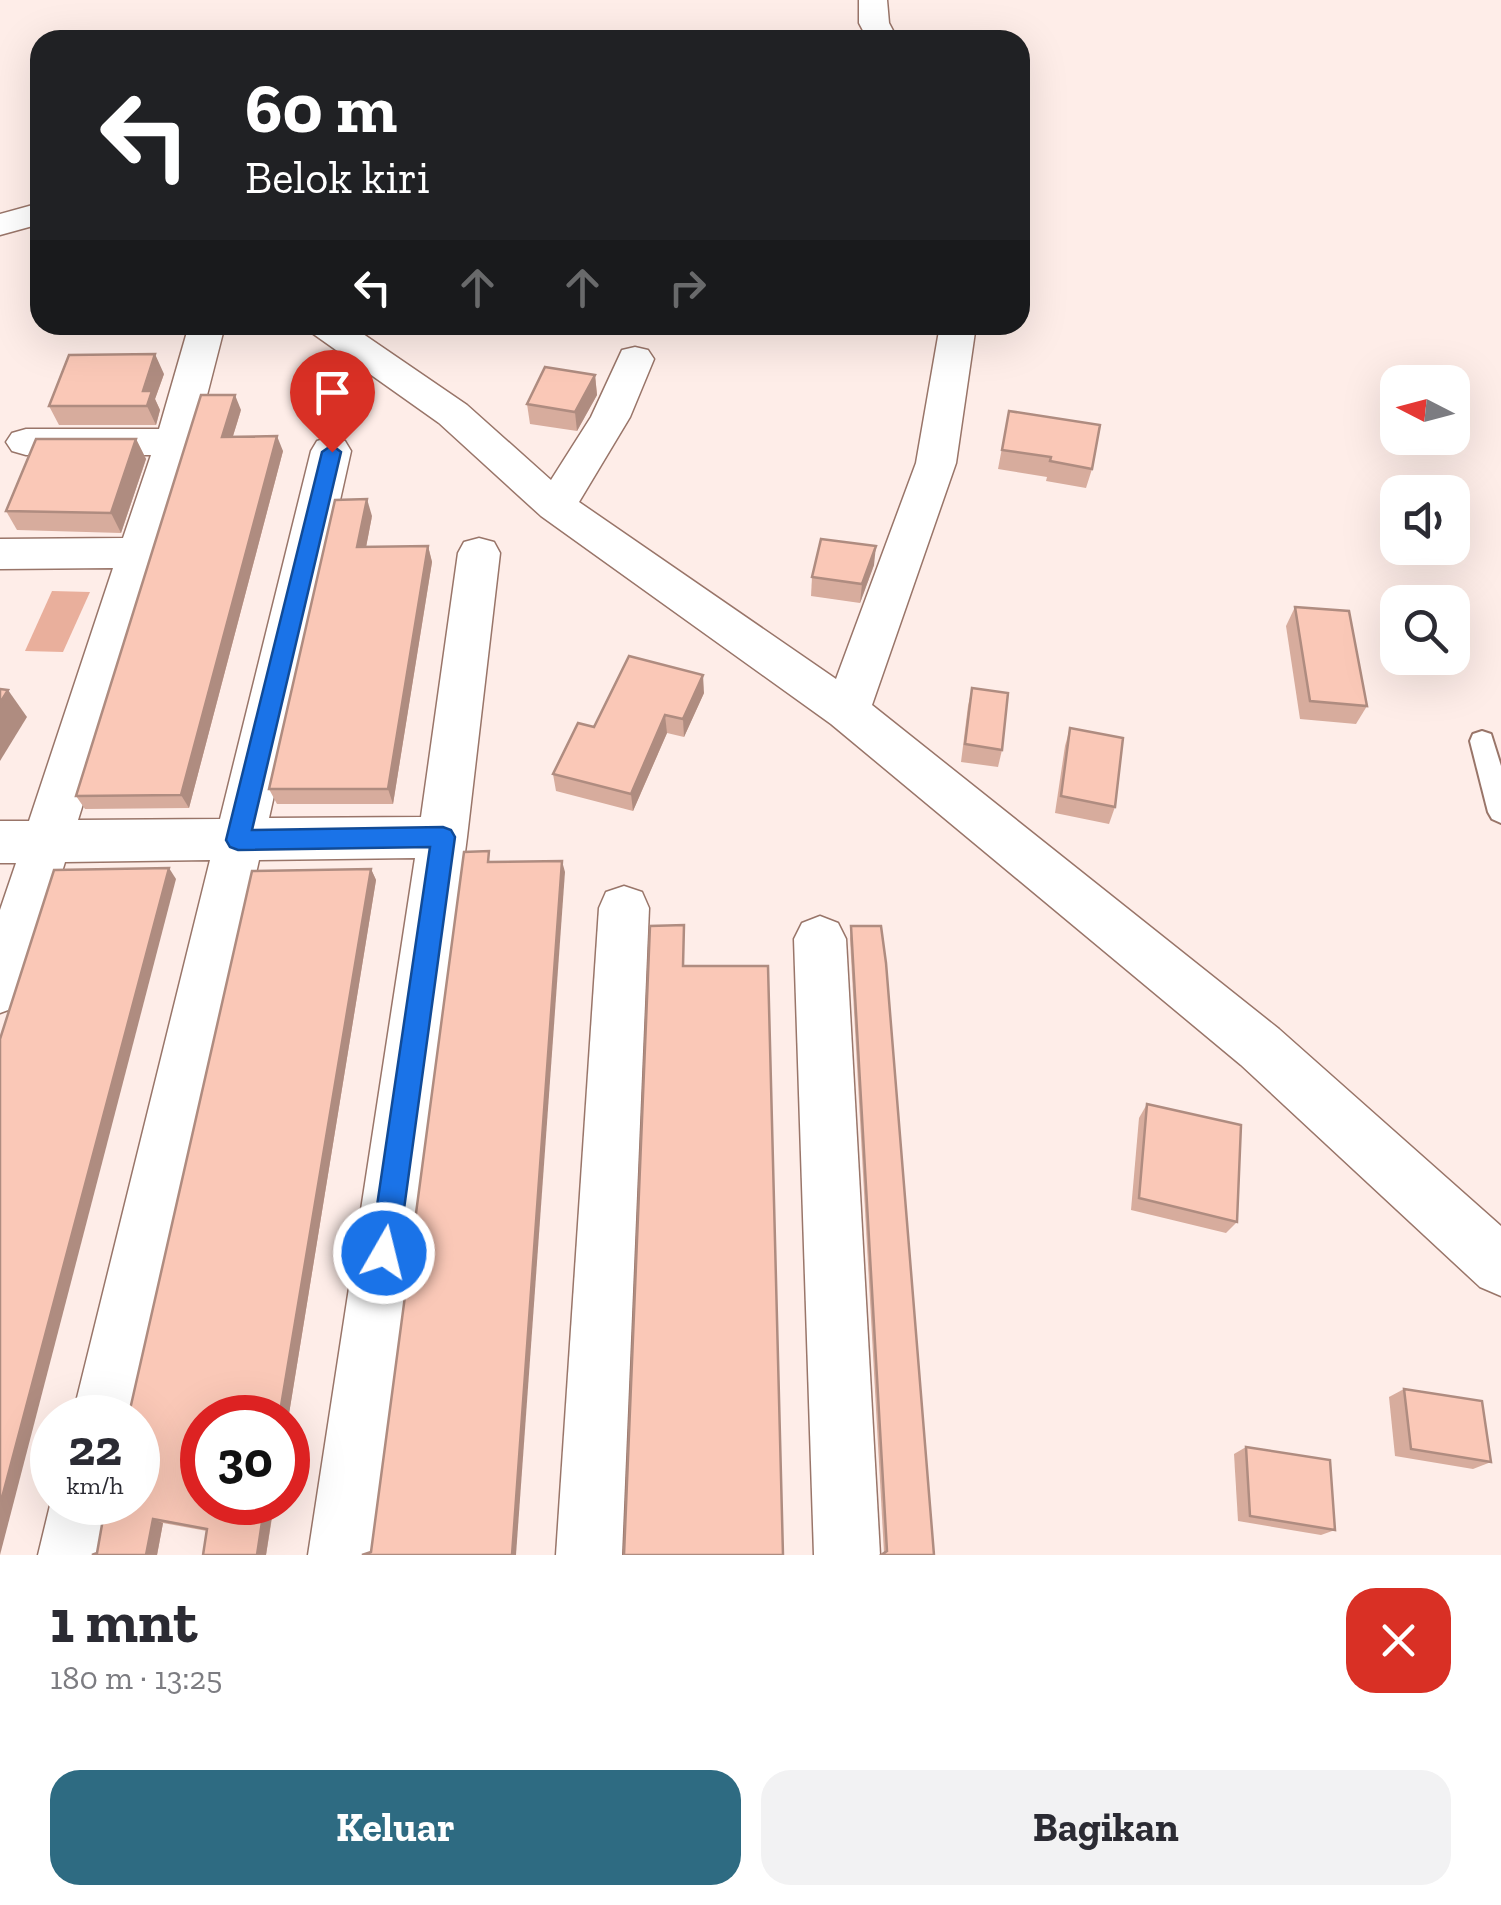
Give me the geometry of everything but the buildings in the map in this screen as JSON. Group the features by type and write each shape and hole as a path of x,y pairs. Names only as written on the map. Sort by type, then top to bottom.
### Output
{"street":[{"path":"873,0 878,30"},
{"path":"0,225 30,216"},
{"path":"0,989 175,442 204,335"},
{"path":"339,335 453,414 555,506 847,711 1496,1245"},
{"path":"847,711 936,463 956,335"},
{"path":"555,506 601,436 626,389 635,360"},
{"path":"26,442 175,442"},
{"path":"108,1395 332,452"},
{"path":"0,554 140,553"},
{"path":"341,1555 479,554"},
{"path":"0,842 443,837"},
{"path":"588,1555 624,908"},
{"path":"820,939 847,1555"},
{"path":"71,1555 78,1525"}],"lane":[{"path":"1482,741 1501,812"}],"shaded area":[{"path":"52,591 90,592 63,652 25,651"}],"route":[{"path":"332,452 238,840 443,837 384,1253"}]}
